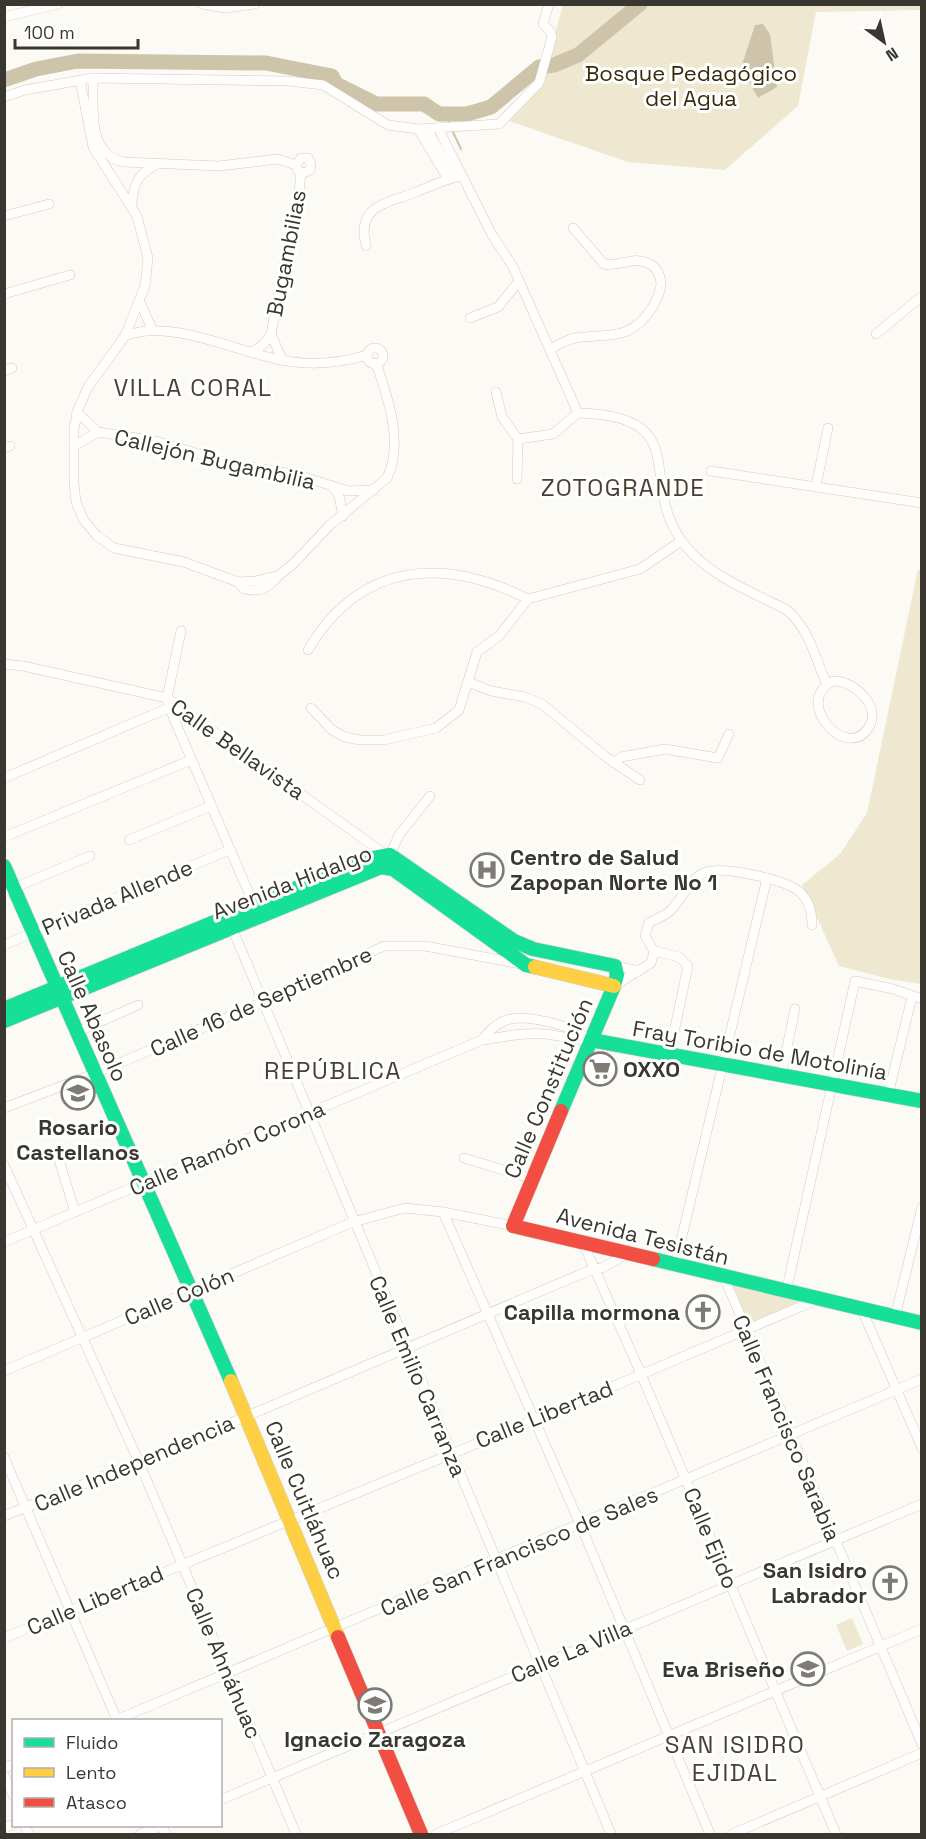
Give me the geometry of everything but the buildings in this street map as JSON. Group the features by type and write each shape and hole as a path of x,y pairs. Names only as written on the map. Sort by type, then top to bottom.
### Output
{"main road":[{"name":"Avenida Hidalgo","path":"4,1009 59,992 333,880 388,855 514,941 533,949 615,966"},
{"name":"Calle Abasolo","path":"4,866 9,890 32,933 144,1183"},
{"name":"Avenida Hidalgo","path":"230,922 254,906 381,867 393,869 526,965 614,986"},
{"name":"Calle Constitución","path":"513,1226 614,986 617,975 615,966"},
{"name":"Avenida Hidalgo","path":"4,1021 59,992"},
{"name":"Fray Toribio de Motolinía","path":"591,1040 921,1101"},
{"name":"Calle Cuitláhuac","path":"144,1183 247,1416 421,1834"},
{"name":"Avenida Tesistán","path":"513,1226 816,1300 921,1323"}],"street":[{"path":"4,17 30,7 58,4"},
{"path":"202,4 225,8 255,4"},
{"path":"4,97 25,90 93,78 310,82 323,85 388,125 423,129 499,124 539,83 552,37 543,24 549,4"},
{"path":"93,78 95,124 98,144 103,152 110,158 124,162 161,164"},
{"path":"80,80 93,147 132,205 142,229 148,258 140,302 125,336 88,387 77,412 74,446 76,502 83,519 97,536 114,548 134,554 184,562 238,582 244,589 258,591 265,589 387,478 391,470 395,444 387,397 376,363 370,361 367,356 344,362 321,364 282,360 152,329 125,336"},
{"path":"442,128 454,177"},
{"path":"423,129 519,281 578,413"},
{"name":"Bugambilias","path":"161,164 219,166 278,159 298,169 296,223 287,249 271,334 263,345 252,352"},
{"path":"132,205 137,179 145,171 161,164"},
{"path":"366,246 363,234 366,220 372,210 382,203 454,177"},
{"path":"4,216 49,204"},
{"path":"550,349 567,340 610,337 624,333 646,316 660,291 661,279 656,268 647,262 637,260 611,266 604,264 573,228"},
{"path":"4,294 70,275"},
{"path":"470,318 498,307 519,281"},
{"path":"876,334 921,296"},
{"path":"140,302 152,329"},
{"name":"Bugambilias","path":"271,334 282,360"},
{"path":"496,392 502,417 518,440 517,479"},
{"name":"Callejón Bugambilia","path":"77,412 98,432 156,441 228,463 298,475 353,492 374,490"},
{"path":"518,440 553,434 578,413 623,417 634,423 651,440 660,465 668,515 681,541 694,555 720,574 787,610 796,618 811,640 817,663 827,684"},
{"path":"816,486 828,428"},
{"name":"Callejón Bugambilia","path":"74,446 98,432"},
{"path":"711,471 921,503"},
{"name":"Callejón Bugambilia","path":"333,487 339,496 343,516"},
{"path":"308,650 335,613 357,595 409,573 450,573 528,598 640,569 681,541"},
{"path":"311,708 332,730 345,737 360,740 384,740 436,729 459,710 477,652 499,636 528,598"},
{"path":"181,631 168,702 254,906"},
{"name":"Calle Bellavista","path":"5,665 23,666 168,702 183,708 388,855"},
{"path":"839,681 863,695 872,718 870,726 863,734 856,737 840,735 825,726 819,708 823,690 827,684 839,681"},
{"path":"468,682 491,691 525,697 542,704 614,763 640,780"},
{"path":"4,778 168,702"},
{"path":"614,763 621,757 664,749 718,758 729,734"},
{"path":"4,837 191,760"},
{"path":"388,855 399,835 430,796"},
{"path":"129,840 211,806"},
{"name":"Privada Allende","path":"4,945 229,850"},
{"path":"9,890 90,856"},
{"path":"614,986 651,963 654,951 645,936 649,923 671,911 688,887 703,873 713,870 767,878 797,889 809,904 812,925"},
{"path":"675,1266 767,878"},
{"name":"Calle Emilio Carranza","path":"230,922 353,1222 611,1834"},
{"name":"Calle 16 de Septiembre","path":"4,1108 96,1073 263,1002 384,946 425,946 526,965"},
{"path":"654,951 679,957 688,966 669,1056"},
{"path":"615,966 639,971"},
{"path":"786,1292 855,981 893,989 916,998 888,1095"},
{"path":"77,1032 138,1005"},
{"path":"781,1076 795,1009"},
{"name":"Calle Ramón Corona","path":"482,1040 498,1024 517,1019 578,1030 591,1040"},
{"name":"Calle Ramón Corona","path":"4,1242 482,1040 519,1034 546,1034 575,1041 591,1040"},
{"path":"464,1158 533,1179"},
{"path":"59,1160 75,1212"},
{"name":"Calle Ahnáhuac","path":"4,1165 139,1462 296,1834"},
{"path":"895,1317 921,1207"},
{"name":"Avenida Tesistán","path":"353,1222 405,1208 443,1212 513,1226"},
{"path":"443,1212 490,1314 710,1834"},
{"name":"Calle Colón","path":"4,1371 353,1222"},
{"name":"Calle Ejido","path":"583,1244 642,1374 836,1834"},
{"name":"Calle Independencia","path":"4,1516 139,1462 593,1269 602,1268 627,1254"},
{"name":"Calle Francisco Sarabia","path":"724,1277 921,1744"},
{"name":"Calle Libertad","path":"4,1638 450,1452 534,1420 816,1300"},
{"path":"862,1310 921,1448"},
{"name":"Calle San Francisco de Sales","path":"119,1719 581,1526 921,1379"},
{"path":"4,1457 28,1507 117,1719"},
{"name":"Calle La Villa","path":"222,1799 921,1504"},
{"path":"436,1834 921,1629"},
{"path":"732,1834 921,1753"},
{"path":"4,1775 12,1793"},
{"path":"140,1834 158,1827"}],"green space":[{"name":"Bosque Pedagógico del Agua","path":"563,5 921,5 921,10 816,12 798,106 725,170 628,162 509,121 541,83"},
{"path":"918,569 921,570 921,984 889,979 839,966 802,885 840,854 867,813"},
{"path":"729,1283 801,1302 747,1326"},
{"path":"852,1618 863,1644 847,1651 836,1625"}],"shaded area":[{"path":"763,24 770,34 777,87 758,98 741,68 755,25"}],"waterway":[{"path":"4,80 36,69 78,61 266,63 332,76 336,84 376,104 424,104 439,114 467,114 491,107 539,67 554,65 578,55 640,4"},
{"path":"445,114 450,125"},
{"path":"452,130 461,149"}],"traffic: fast":[{"path":"4,1009 367,859 390,855 514,941 533,949 615,966 617,975 614,986 561,1111"},
{"path":"4,866 231,1381"},
{"path":"4,1021 381,867 393,869 526,965 535,967"},
{"path":"591,1040 922,1101"},
{"path":"653,1259 922,1323"}],"traffic: slow":[{"path":"535,967 614,986"},
{"path":"231,1381 338,1637"}],"traffic: jam":[{"path":"561,1111 513,1226 653,1259"},
{"path":"338,1637 421,1834"}],"place":[{"name":"Centro de Salud Zapopan Norte No 1","path":"487,870"},
{"name":"OXXO","path":"600,1069"},
{"name":"Rosario Castellanos","path":"78,1093"},
{"name":"Capilla mormona","path":"703,1312"},
{"name":"San Isidro Labrador","path":"890,1583"},
{"name":"Eva Briseño","path":"808,1669"},
{"name":"Ignacio Zaragoza","path":"375,1705"}],"district":[{"name":"VILLA CORAL","path":"193,388"},
{"name":"ZOTOGRANDE","path":"623,488"},
{"name":"REPÚBLICA","path":"333,1071"},
{"name":"SAN ISIDRO EJIDAL","path":"735,1759"}]}
